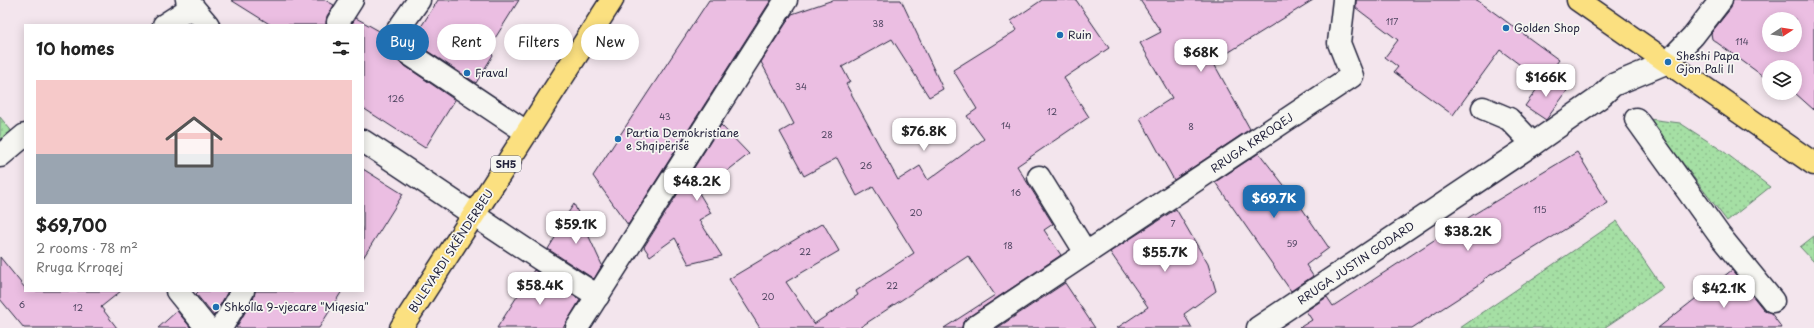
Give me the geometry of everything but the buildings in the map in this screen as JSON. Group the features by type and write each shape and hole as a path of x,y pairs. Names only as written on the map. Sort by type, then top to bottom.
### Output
{"main road":[{"name":"BULEVARDI SKËNDERBEU","path":"401,328 612,0"},
{"path":"1578,0 1814,164"}],"street":[{"path":"338,22 352,0"},
{"path":"419,0 390,41 526,132"},
{"path":"577,328 786,0"},
{"name":"RRUGA KRROQEJ","path":"974,328 1352,76 1339,42 1344,0"},
{"path":"1668,62 1693,36 1721,0"},
{"path":"165,24 190,3 207,24"},
{"name":"RRUGA JUSTIN GODARD","path":"1258,328 1533,144 1599,98 1613,85 1668,62"},
{"path":"1483,108 1509,120 1533,144"},
{"path":"1636,119 1720,236 1773,301"},
{"path":"0,156 24,136"},
{"path":"364,142 474,214 536,258 598,296"},
{"path":"1039,177 1086,253"},
{"path":"178,292 207,328"},
{"path":"221,328 242,292"}],"shaded area":[{"name":"Shkolla 9-vjecare \"Miqesia\"","path":"192,292 238,292 218,324"}],"green space":[{"path":"0,117 14,134 0,145"},
{"path":"1649,119 1680,123 1723,151 1770,187 1727,221"},
{"path":"1617,221 1663,288 1604,328 1460,328"},
{"path":"1814,236 1814,262 1800,247"}],"place":[{"name":"Golden Shop","path":"1506,28"},
{"name":"Ruin","path":"1060,35"},
{"name":"Sheshi Papa Gjon Pali II","path":"1668,62"},
{"name":"Fraval","path":"467,73"},
{"name":"Partia Demokristiane e Shqipërisë","path":"618,139"},
{"name":"Shkolla 9-vjecare \"Miqesia\"","path":"216,307"}]}
